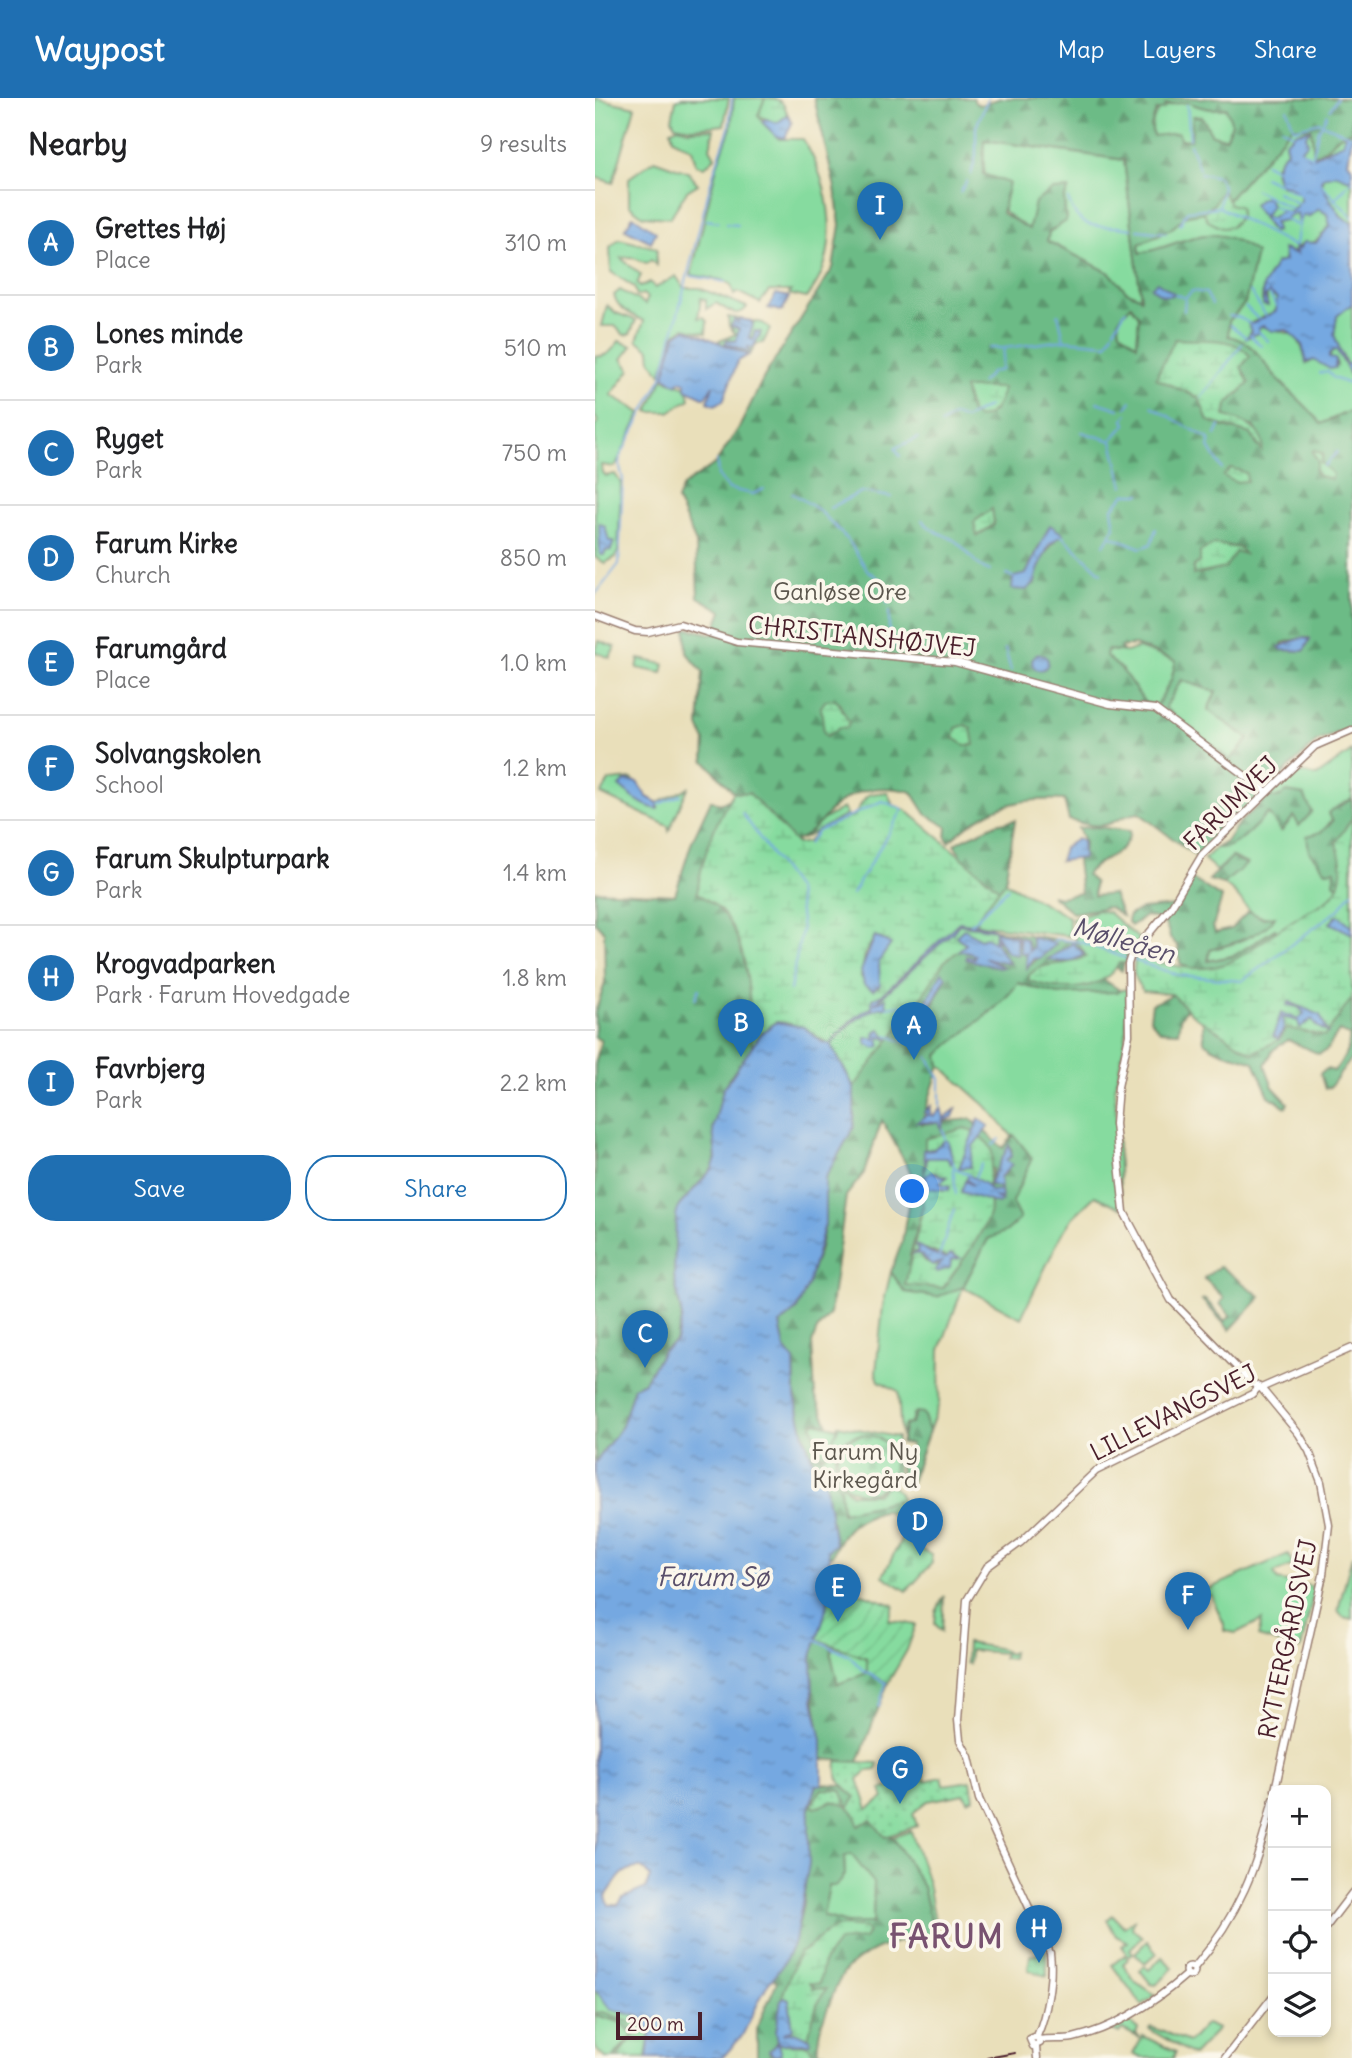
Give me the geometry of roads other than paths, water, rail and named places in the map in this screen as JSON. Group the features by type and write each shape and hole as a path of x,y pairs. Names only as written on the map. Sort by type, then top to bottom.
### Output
{"street":[{"name":"CHRISTIANSHØJVEJ","path":"595,617 635,631 644,632 680,624 737,642 955,662 1110,704 1155,709 1267,792"},
{"name":"FARUMVEJ","path":"1130,959 1171,907 1202,855 1315,746 1352,730"},
{"name":"RYTTERGÅRDSVEJ","path":"1130,959 1129,1035 1115,1112 1124,1212 1171,1300 1259,1388 1299,1434 1311,1455 1321,1482 1329,1525 1323,1576 1276,1785"},
{"name":"LILLEVANGSVEJ","path":"1037,2058 1051,1969 1050,1953 977,1794 969,1757 958,1730 966,1605 979,1578 995,1560 1020,1542 1096,1471 1252,1394 1259,1388 1352,1348"},
{"path":"1038,2041 1071,2038 1106,2027 1150,2003 1187,1974 1187,1968 1193,1968 1230,1922 1247,1890 1262,1850 1268,1822"},
{"path":"1331,1920 1352,1893"},
{"path":"1225,2058 1268,2002"}],"water":[{"path":"788,115 792,123 785,138 776,136 762,122 766,119 777,123"},
{"path":"1310,130 1306,135 1308,143 1300,150 1311,158 1343,143 1345,133 1352,136 1348,162 1352,167 1352,181 1337,174 1323,177 1320,183 1341,216 1352,223 1352,304 1337,316 1334,335 1346,364 1352,364 1351,376 1336,349 1329,354 1329,358 1336,359 1335,368 1330,369 1314,360 1306,363 1302,344 1287,330 1272,331 1263,326 1258,329 1259,333 1247,337 1251,332 1248,323 1252,324 1276,311 1277,298 1269,293 1265,297 1268,306 1263,305 1263,286 1276,263 1285,261 1283,249 1297,254 1294,247 1299,249 1304,242 1316,243 1330,225 1327,214 1319,209 1308,217 1303,215 1299,224 1297,213 1288,216 1286,220 1274,222 1276,231 1273,232 1253,205 1261,198 1268,198 1271,205 1264,217 1271,218 1281,211 1291,212 1301,201 1300,195 1289,186 1280,185 1276,166 1287,151 1285,142 1297,132"},
{"path":"633,216 656,232 651,242 625,229"},
{"path":"1157,282 1175,294 1165,296 1156,291 1151,287"},
{"path":"776,294 789,297 782,311 768,308"},
{"path":"735,319 737,322 741,319 751,321 753,325 749,337 753,339 755,331 761,332 753,348 748,347 750,352 725,343 727,340 736,341 739,329 731,326"},
{"path":"686,329 749,355 738,361 723,401 715,405 708,402 713,385 705,398 686,389 686,383 680,381 677,385 664,376 675,336"},
{"path":"599,523 605,526 609,541 614,541 611,550 605,551 604,555 600,555"},
{"path":"1050,525 1063,534 1049,545 1035,583 1026,590 1012,589 1013,577 1026,574"},
{"path":"1301,638 1310,639 1304,651 1282,650 1279,647"},
{"path":"1040,654 1048,662 1040,670 1032,662"},
{"path":"626,781 637,782 647,797 658,803 658,809 643,804 619,786"},
{"path":"1077,839 1082,840 1083,858 1060,861 1064,848"},
{"path":"1338,915 1352,926 1352,934 1330,923"},
{"name":"Farum Sø","path":"959,922 994,930 959,924 874,1004 886,998 887,1007 872,1011 856,1020 831,1045 854,1087 854,1127 825,1178 825,1224 808,1285 797,1309 780,1324 785,1349 794,1360 795,1396 804,1435 813,1462 825,1482 835,1544 828,1551 834,1583 812,1657 813,1700 822,1740 822,1785 817,1785 809,1808 809,1864 795,1941 784,1963 766,1987 742,2036 722,2058 647,2058 650,2033 641,2017 610,2009 595,1989 595,1463 622,1426 634,1387 644,1382 663,1351 676,1341 682,1317 674,1276 676,1215 679,1206 712,1169 716,1159 713,1129 723,1089 760,1035 776,1022 804,1027 822,1042 831,1044 838,1034 849,1023 872,1008 872,999 882,995","holes":["642,1868 650,1876 646,1888 623,1898 618,1905 609,1905 606,1896 624,1872"]},
{"path":"964,929 980,939 986,937 994,942 995,931 1026,939 1029,951 1033,947 1031,937 1056,944 1040,958 1033,959 1027,968 1026,953 1021,953 1019,939 1016,938 1018,955 1007,953 997,936 996,944 1009,963 984,958 1003,967 999,968 966,959 966,956 974,958 975,955 959,950 966,944 956,936"},
{"path":"875,936 891,944 879,961 880,985 873,990 864,985 861,971"},
{"path":"1073,943 1084,954 1067,961 1048,959"},
{"path":"942,972 946,977 919,1028 911,1020 922,1009"},
{"path":"1289,1002 1320,1015 1327,1032 1316,1026 1312,1019 1300,1028 1298,1021 1282,1017 1284,1029 1278,1039 1273,1036 1281,1013 1299,1019 1304,1013 1298,1007 1287,1005"},
{"path":"880,1029 888,1039 879,1037 880,1046 875,1048 866,1043 866,1037 876,1039 874,1034"},
{"path":"931,1106 930,1115 934,1116 941,1108 944,1118 956,1109 953,1117 943,1121 942,1131 939,1123 917,1122 928,1115 924,1112"},
{"path":"979,1119 989,1126 973,1146 970,1167 959,1168"},
{"path":"945,1140 948,1141 953,1161 951,1164 947,1158 927,1158 926,1166 923,1150 934,1149"},
{"path":"1009,1145 1012,1156 1006,1160 1012,1165 1000,1177 1001,1188 989,1184"},
{"path":"931,1172 947,1177 939,1183 950,1186 949,1190 927,1188 926,1176"},
{"path":"969,1175 985,1184 991,1191 1001,1190 1002,1198 997,1198 1002,1201 998,1204 961,1192 965,1181 973,1185 966,1179"},
{"path":"916,1245 939,1257 947,1258 950,1254 960,1258 951,1260 950,1268 937,1272 935,1270 942,1262 932,1265 920,1254 914,1254 918,1251"},
{"path":"781,1999 789,2000 793,2029 783,2034 794,2032 810,2038 811,2043 778,2044 781,2055 774,2056 769,2051 778,2042 776,2031"}],"waterway":[{"path":"595,595 619,564 623,479 620,457 662,377 712,178 729,128 732,98"},
{"path":"971,175 976,156 976,127 988,98"},
{"path":"1330,109 1337,98"},
{"path":"1187,105 1190,139"},
{"path":"1287,109 1294,129 1320,122"},
{"path":"1312,159 1318,132 1327,114"},
{"path":"1322,124 1352,136"},
{"path":"1282,128 1293,134"},
{"path":"1190,144 1199,169"},
{"path":"1299,150 1312,157"},
{"path":"1265,163 1276,169"},
{"path":"1200,173 1218,177 1223,186 1219,207 1294,246"},
{"path":"1264,177 1279,184"},
{"path":"1334,200 1352,180"},
{"path":"960,192 967,181"},
{"path":"1319,182 1352,217"},
{"path":"1284,187 1301,195"},
{"path":"1256,190 1292,209"},
{"path":"1277,192 1301,205"},
{"path":"1068,199 1078,218 1085,223 1132,229"},
{"path":"1273,206 1288,213"},
{"path":"1180,225 1187,211 1219,207"},
{"path":"1296,245 1300,216"},
{"path":"1285,219 1296,225"},
{"path":"707,220 718,222"},
{"path":"726,224 738,225"},
{"path":"1138,230 1166,233"},
{"path":"691,276 725,282"},
{"path":"1175,294 1185,298 1192,291 1206,293 1212,304"},
{"path":"1250,291 1266,316"},
{"path":"1270,295 1276,306"},
{"path":"1184,311 1185,298"},
{"path":"1246,307 1258,319"},
{"path":"1114,329 1126,310"},
{"path":"1058,314 1064,340"},
{"path":"1229,316 1239,317 1250,324"},
{"path":"1230,325 1247,338"},
{"path":"981,383 992,372 1001,370 1004,348 1065,340 1107,344 1113,332"},
{"path":"1259,332 1268,341"},
{"path":"1250,335 1261,346"},
{"path":"1201,398 1242,344"},
{"path":"989,348 1002,348"},
{"path":"1320,373 1328,371 1333,378 1352,385"},
{"path":"1126,408 1131,401"},
{"path":"1097,402 1119,409"},
{"path":"941,424 954,415 965,419 989,406"},
{"path":"1151,406 1209,439 1209,447 1222,469"},
{"path":"1112,439 1126,424 1124,420 1127,414"},
{"path":"1216,435 1220,426"},
{"path":"1082,432 1112,441 1123,486"},
{"path":"900,456 895,448 918,438"},
{"path":"1324,466 1337,452"},
{"path":"717,461 718,476 729,489 753,494 764,489"},
{"path":"830,508 861,492 891,497"},
{"path":"792,493 819,510 848,540 868,571 881,580 888,604"},
{"path":"1104,545 1115,527 1112,509 1125,494 1141,494"},
{"path":"922,520 956,541 977,563 990,571"},
{"path":"1111,536 1141,548 1151,544 1156,529"},
{"path":"1061,535 1101,573"},
{"path":"1006,574 1013,577"},
{"path":"889,610 889,633 901,652"},
{"path":"1005,649 1011,671"},
{"path":"659,804 681,795"},
{"path":"808,844 818,831 882,801 903,809 852,894"},
{"path":"742,813 797,890 802,929 790,990"},
{"path":"971,924 1008,888"},
{"name":"Mølleåen","path":"1133,960 1178,975 1242,981 1338,910 1352,892"},
{"name":"Mølleåen","path":"1053,942 1056,939 1081,942 1128,959"},
{"path":"695,999 699,989"},
{"path":"887,1007 900,1005 907,1011 909,1023 924,1051"},
{"path":"887,1035 904,1042 916,1037"},
{"path":"928,1057 940,1079 940,1109"},
{"path":"943,1129 945,1140"},
{"path":"993,1145 1000,1139"},
{"path":"953,1162 955,1168 969,1175"},
{"path":"975,1177 981,1164"},
{"path":"953,1168 956,1194"},
{"path":"939,1257 954,1209"},
{"path":"815,1639 849,1656 864,1671 886,1683 879,1706"}],"tram line":[{"path":"987,2058 1015,2053"}],"place":[{"name":"Favrbjerg","path":"880,240"},
{"name":"Lones minde","path":"741,1057"},
{"name":"Grettes Høj","path":"914,1060"},
{"name":"Ryget","path":"645,1368"},
{"name":"Farum Kirke","path":"920,1556"},
{"name":"Farumgård","path":"838,1622"},
{"name":"Solvangskolen","path":"1188,1630"},
{"name":"Farum Skulpturpark","path":"900,1804"},
{"name":"Krogvadparken","path":"1039,1963"}],"district":[{"name":"FARUM","path":"947,1936"}],"park label":[{"name":"Ganløse Ore","path":"840,591"},
{"name":"Farum Ny Kirkegård","path":"865,1465"}]}
